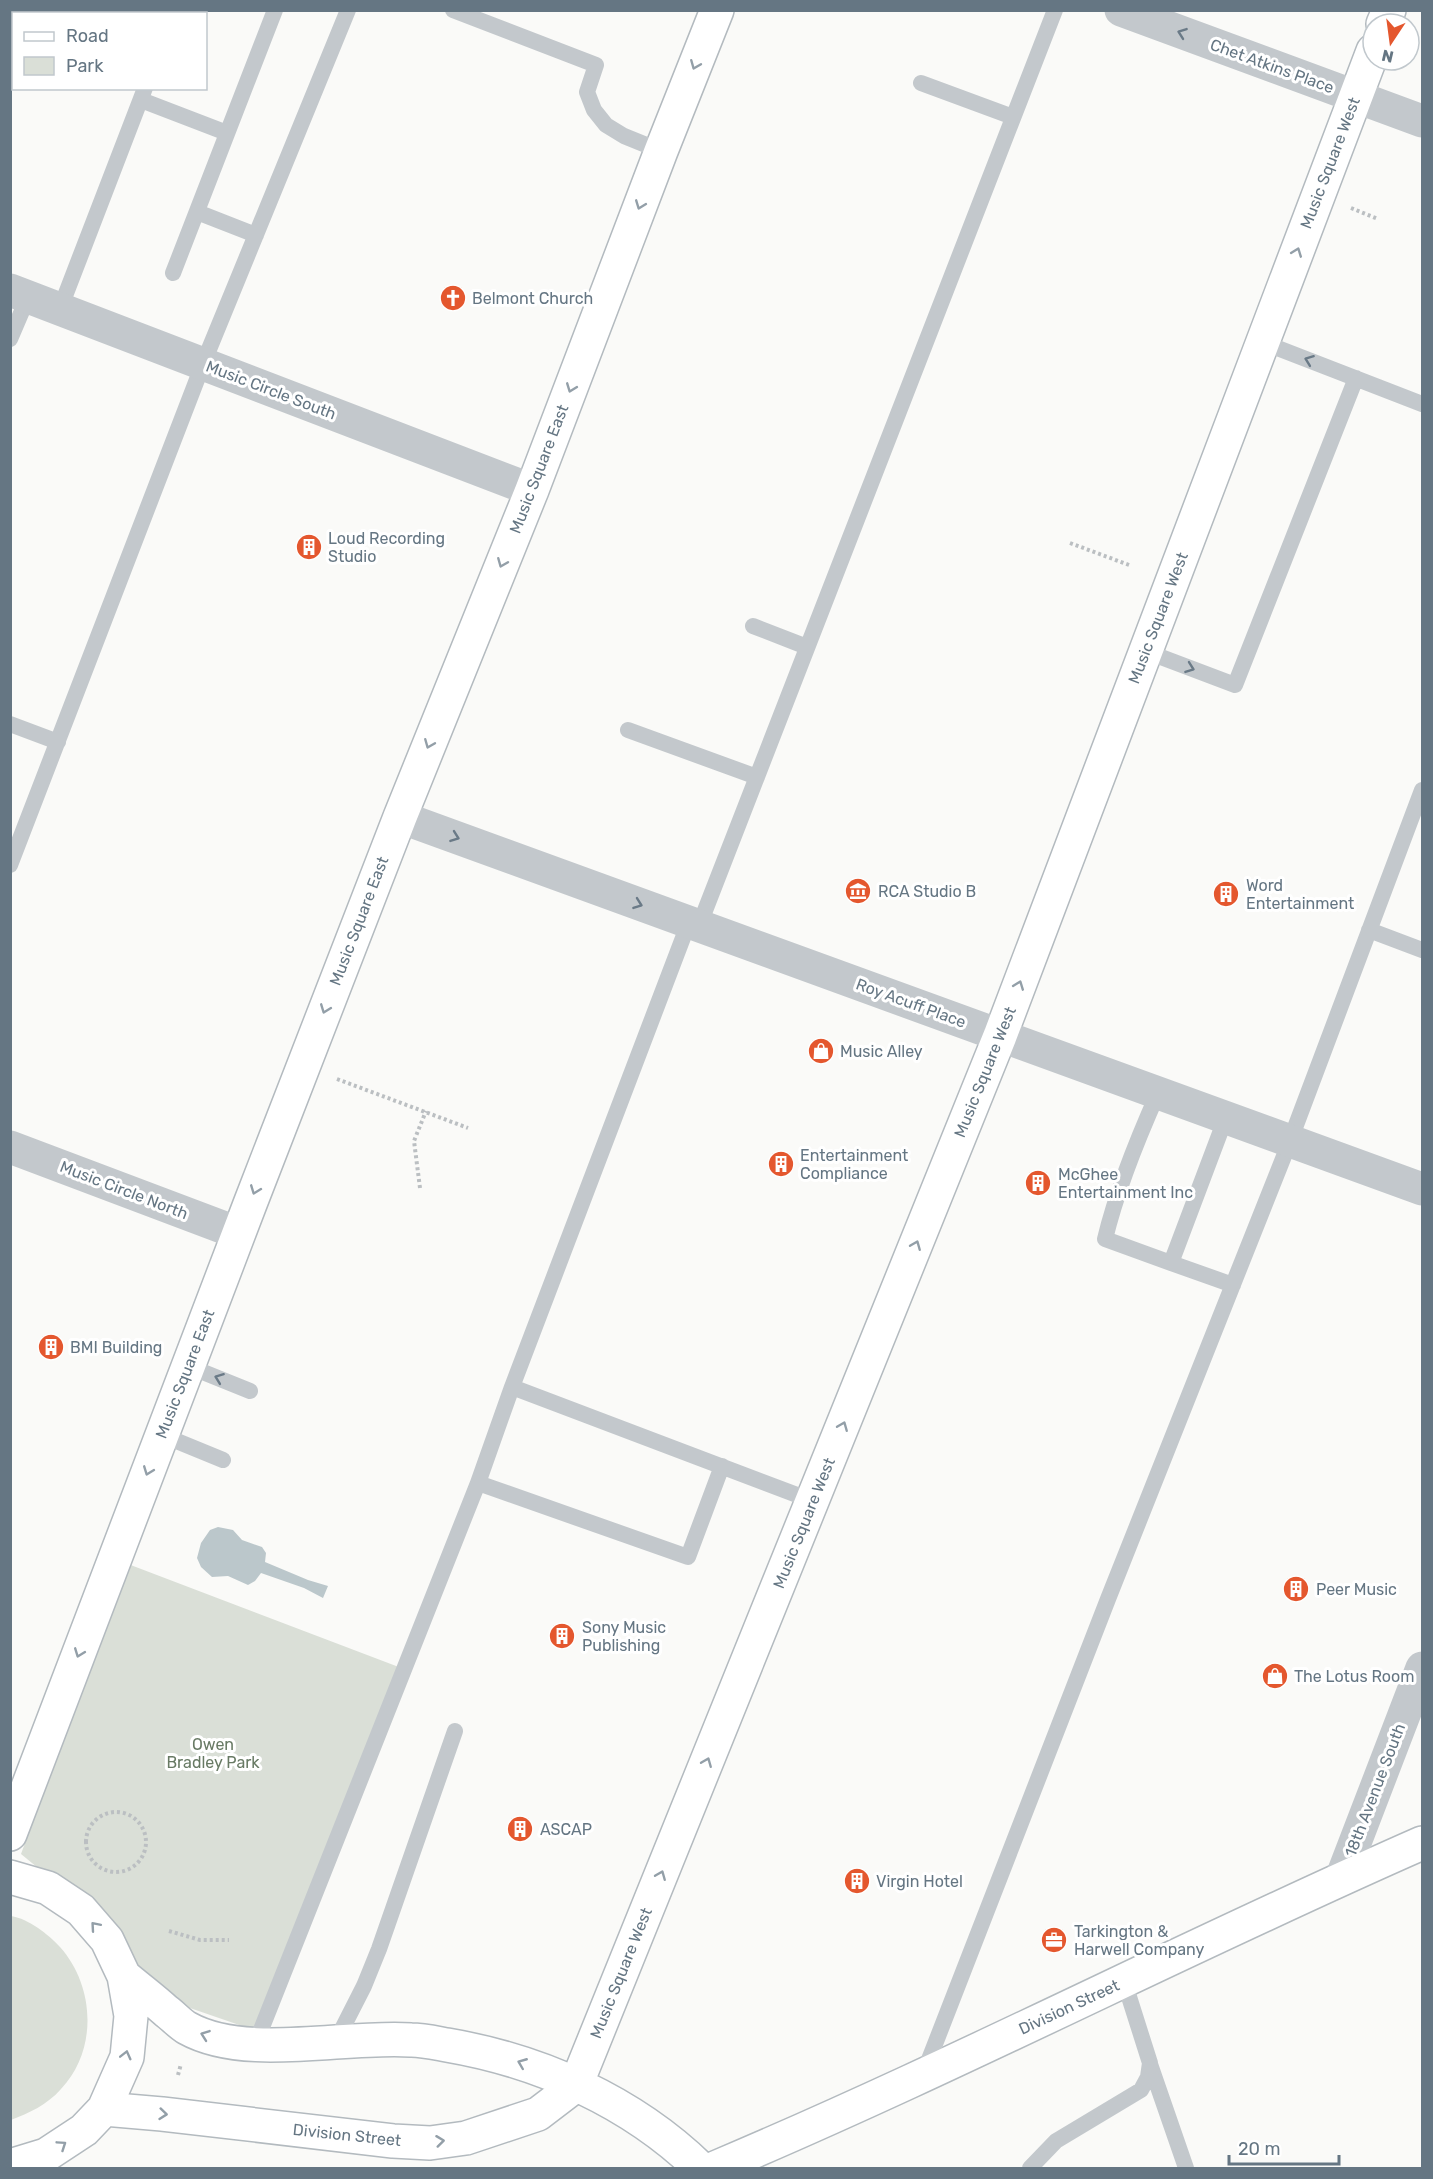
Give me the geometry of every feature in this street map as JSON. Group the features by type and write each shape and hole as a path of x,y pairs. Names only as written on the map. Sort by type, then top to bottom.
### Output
{"main road":[{"name":"Music Square East","path":"10,1834 238,1233 400,817 532,490 661,150 717,10"},
{"name":"Music Square West","path":"576,2085 1000,1036 1365,72"},
{"name":"Division Street","path":"715,2169 922,2076 1341,1879 1422,1844"},
{"path":"10,1877 48,1888 81,1910 107,1940 124,1976 131,2016 127,2056 104,2109 84,2130 46,2155 10,2166"},
{"path":"124,1976 187,2028 219,2040 255,2045 412,2040 512,2059 576,2085 614,2104 651,2126 680,2148 700,2169"},
{"name":"Division Street","path":"104,2109 393,2141 430,2143 465,2138 538,2114 576,2085"}],"street":[{"name":"Chet Atkins Place","path":"1121,10 1422,121"},
{"name":"Music Circle South","path":"19,293 532,490"},
{"name":"Roy Acuff Place","path":"400,817 1422,1189"},
{"name":"Music Circle North","path":"10,1147 238,1233"},
{"name":"18th Avenue South","path":"1341,1879 1422,1668"}],"lane":[{"path":"173,273 275,10"},
{"path":"10,865 203,364 348,10"},
{"path":"453,10 596,65 587,92 594,110 606,125 624,136 661,150"},
{"path":"255,2045 478,1482 512,1387 694,924 757,777 1055,10"},
{"path":"921,83 1013,117"},
{"path":"60,309 143,94 228,133"},
{"path":"196,212 256,235"},
{"path":"10,339 19,293"},
{"path":"1262,342 1422,404"},
{"path":"1145,651 1235,685 1356,378"},
{"path":"753,626 807,647"},
{"path":"10,724 58,742"},
{"path":"628,730 757,777"},
{"path":"922,2076 1290,1141 1422,790"},
{"path":"1369,930 1422,950"},
{"path":"1158,1093 1143,1126 1112,1212 1105,1239 1233,1285"},
{"path":"1171,1263 1226,1117"},
{"path":"188,1366 250,1391"},
{"path":"512,1387 813,1501"},
{"path":"162,1434 223,1460"},
{"path":"478,1482 688,1557 722,1466"},
{"path":"336,2041 364,1986 379,1949 455,1731"},
{"path":"1124,1981 1186,2169"},
{"path":"1030,2169 1056,2141 1141,2090 1148,2077 1150,2063"}],"path":[{"path":"1348,207 1378,219"},
{"path":"1070,543 1129,565"},
{"path":"335,1079 468,1128"},
{"path":"420,1188 414,1141 426,1112"},
{"path":"116,1813 127,1815 137,1821 143,1830 146,1843 140,1861 122,1871 112,1872 101,1868 92,1859 86,1845 87,1835 93,1824 100,1817 116,1813"},
{"path":"169,1931 200,1940 229,1940"}],"green space":[{"name":"Owen Bradley Park","path":"128,1564 404,1669 260,2032 187,2007 154,1989 49,1877 21,1854"},
{"path":"11,1916 25,1920 38,1928 60,1947 72,1963 80,1980 88,2018 81,2056 73,2073 61,2089 44,2104 11,2120"}],"shaded area":[{"path":"218,1527 233,1530 242,1540 262,1547 266,1553 265,1562 328,1586 323,1598 304,1588 261,1573 255,1581 248,1585 228,1576 212,1577 201,1567 197,1558 201,1543 210,1530"}],"place":[{"name":"Belmont Church","path":"453,298"},
{"name":"Loud Recording Studio","path":"309,547"},
{"name":"RCA Studio B","path":"858,891"},
{"name":"Word Entertainment","path":"1226,894"},
{"name":"Music Alley","path":"821,1051"},
{"name":"Entertainment Compliance","path":"781,1164"},
{"name":"McGhee Entertainment Inc","path":"1038,1183"},
{"name":"BMI Building","path":"51,1347"},
{"name":"Peer Music","path":"1296,1589"},
{"name":"Sony Music Publishing","path":"562,1636"},
{"name":"The Lotus Room","path":"1275,1676"},
{"name":"ASCAP","path":"520,1829"},
{"name":"Virgin Hotel","path":"857,1881"},
{"name":"Tarkington & Harwell Company","path":"1054,1940"}]}
